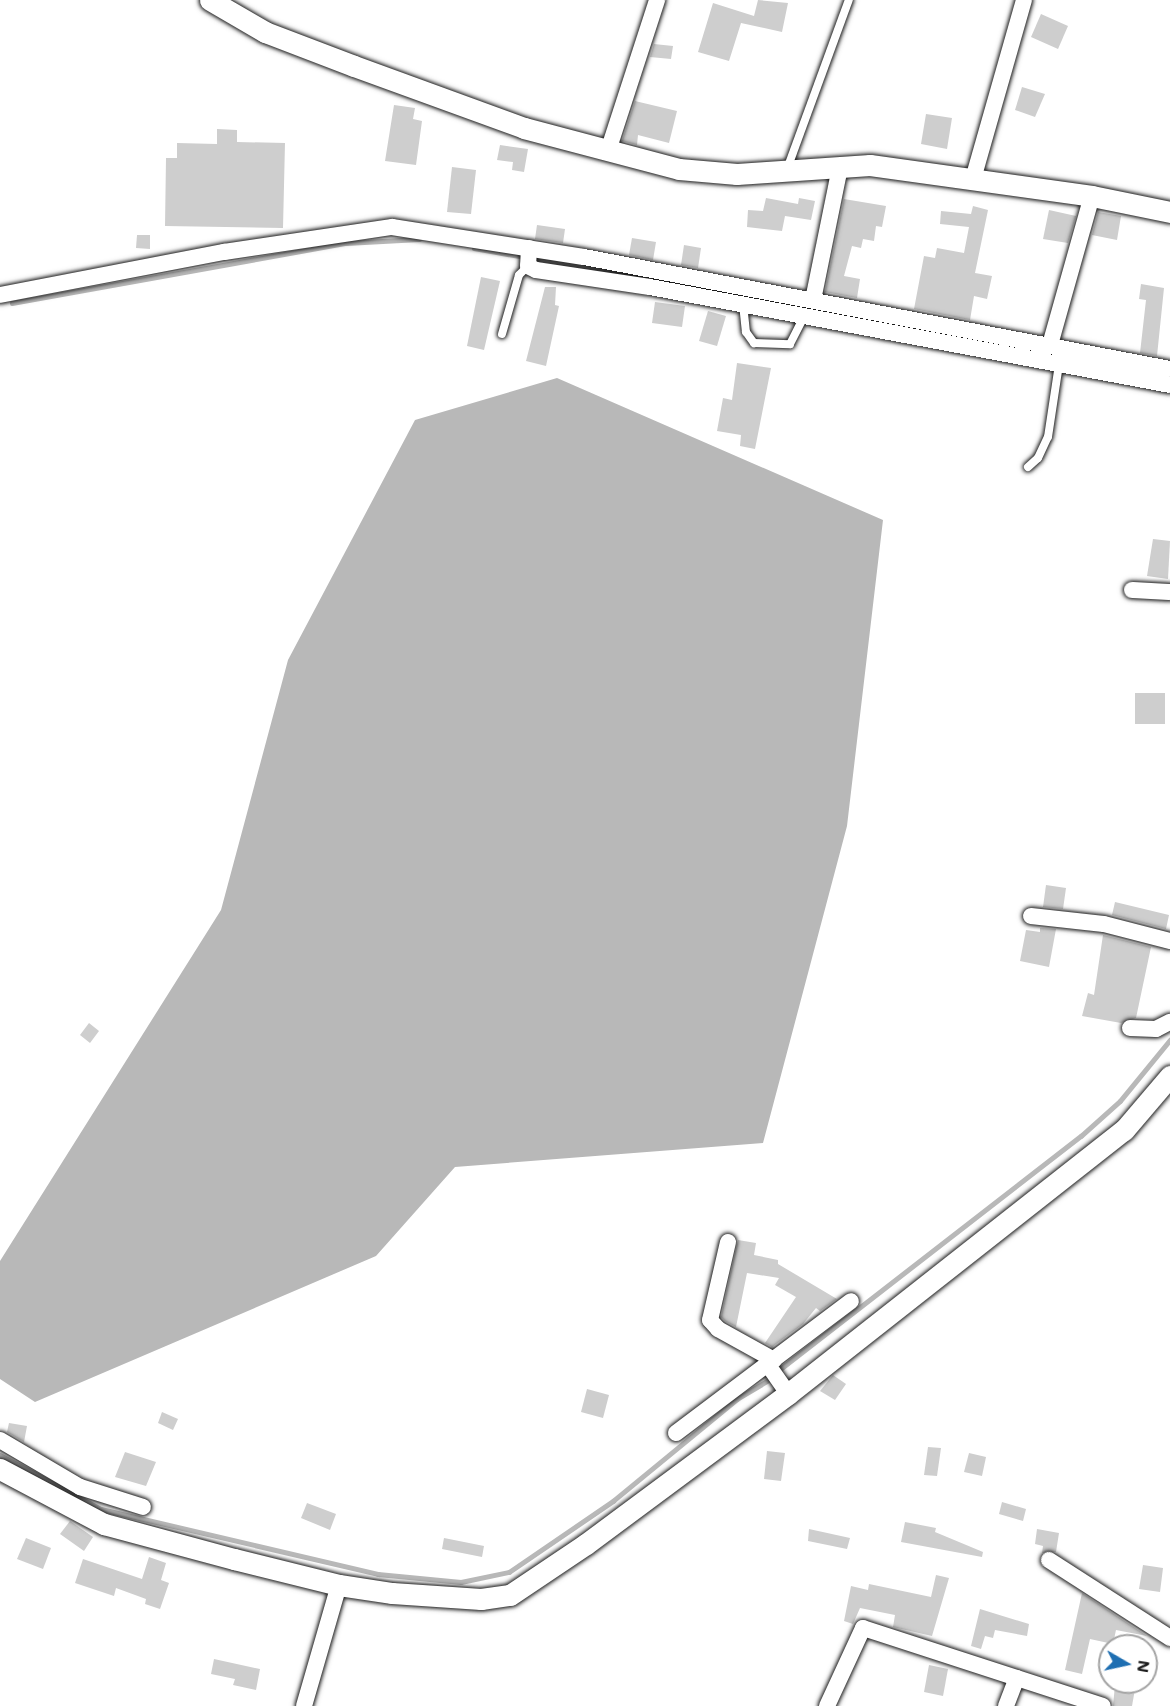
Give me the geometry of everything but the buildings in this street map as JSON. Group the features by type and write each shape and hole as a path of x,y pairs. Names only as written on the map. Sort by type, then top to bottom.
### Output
{"street":[{"path":"210,0 265,32 524,128 679,169 737,174 870,165 1092,196 1170,212"},
{"path":"608,151 657,0"},
{"path":"974,179 1024,0"},
{"path":"804,316 810,300 840,167"},
{"path":"1050,345 1092,196"},
{"path":"0,295 224,252 392,227 530,248 1170,369"},
{"path":"530,248 528,266 743,304 1170,385"},
{"path":"1132,590 1170,592"},
{"path":"1031,916 1113,925 1170,941"},
{"path":"1130,1028 1156,1029 1170,1022"},
{"path":"0,1469 104,1524 339,1585 481,1599 510,1595 586,1544 788,1394 1124,1130 1170,1076"},
{"path":"728,1242 710,1320 718,1329 771,1363 788,1394"},
{"path":"676,1433 851,1301"},
{"path":"0,1440 80,1487 143,1507"},
{"path":"1049,1560 1170,1638"},
{"path":"304,1706 339,1585"},
{"path":"826,1706 863,1628 1103,1706"},
{"path":"1006,1706 1017,1678"}],"lane":[{"path":"787,171 849,0"},
{"path":"502,334 519,275 528,266"},
{"path":"743,304 746,332 754,343 790,344 804,316"},
{"path":"1028,467 1038,458 1048,437 1059,364"}],"shaded area":[{"path":"557,378 883,520 847,826 763,1143 455,1167 376,1256 35,1402 0,1379 0,1261 221,910 288,660 415,420"}],"waterway":[{"path":"12,303 346,243 419,239"},
{"path":"474,248 519,256"},
{"path":"536,258 708,289"},
{"path":"779,1370 1081,1136 1120,1101 1170,1040"},
{"path":"0,1455 101,1509 378,1574 461,1582 509,1572 613,1501 737,1399 767,1381"}]}
